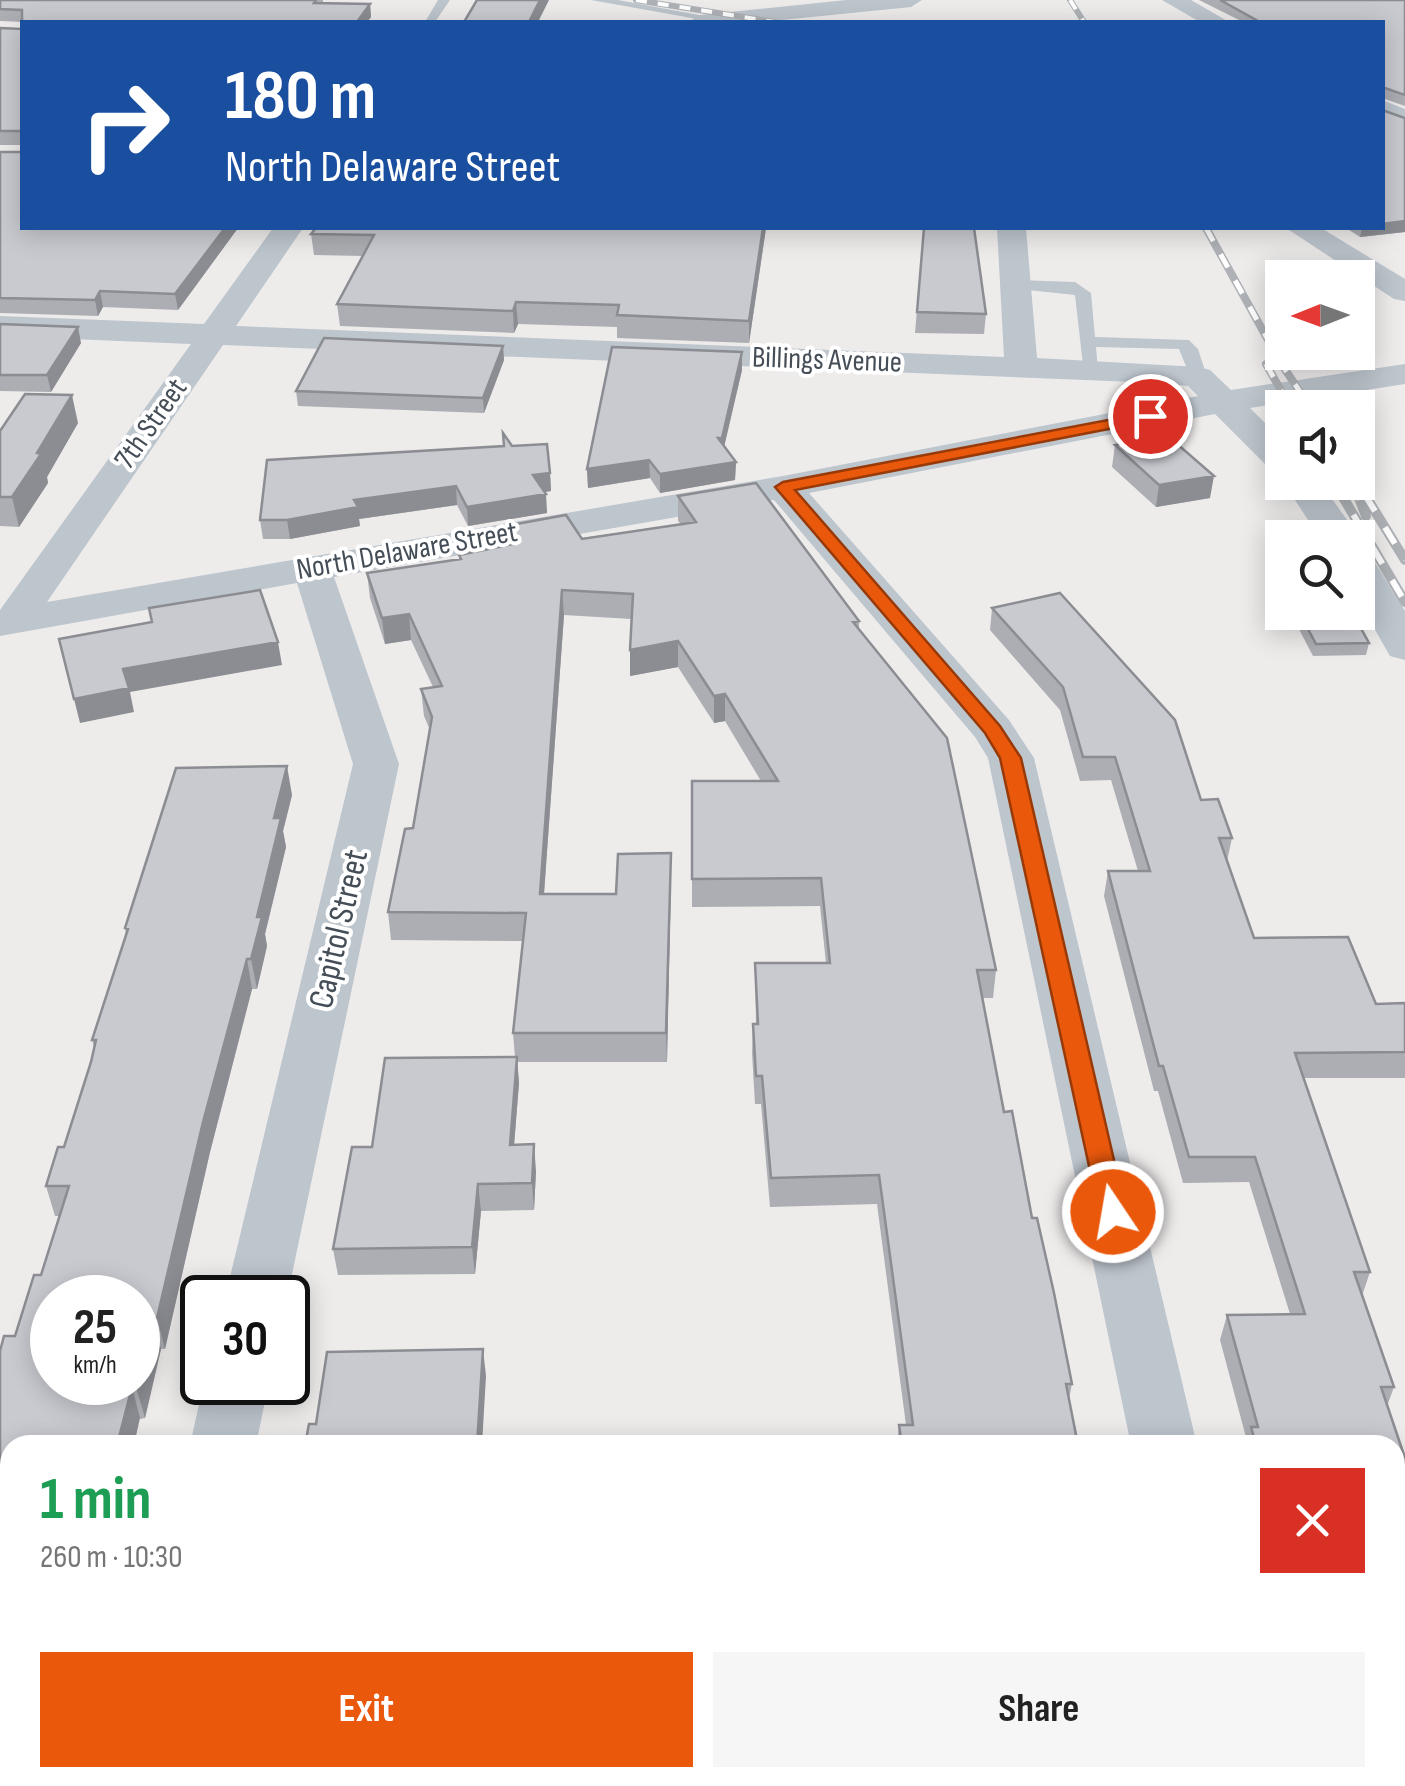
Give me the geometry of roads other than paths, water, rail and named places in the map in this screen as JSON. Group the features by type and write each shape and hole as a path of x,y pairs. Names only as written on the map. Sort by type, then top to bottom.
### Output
{"street":[{"path":"720,20 911,0"},
{"path":"1173,0 1213,20"},
{"name":"7th Street","path":"7,621 40,582 287,230"},
{"path":"1012,230 1021,368"},
{"path":"1304,230 1405,292"},
{"name":"Billings Avenue","path":"0,326 1021,368 1089,356 1210,390"},
{"name":"North Delaware Street","path":"7,621 783,487 1210,390 1405,374"},
{"path":"1210,390 1265,443"},
{"path":"783,487 993,730 1011,758 1162,1435"},
{"name":"Capitol Street","path":"261,1275 376,764 320,589 308,567"},
{"path":"0,580 40,582"},
{"path":"1375,595 1405,647"},
{"path":"225,1435 232,1405"}],"lane":[{"path":"598,0 705,20"},
{"path":"1016,285 1075,287 1083,292 1089,356"}],"railway":[{"path":"636,0 762,20"},
{"path":"1070,0 1083,20"},
{"path":"1207,230 1299,390"},
{"path":"1269,370 1281,390"},
{"path":"1345,500 1405,602"},
{"path":"1360,500 1366,516"},
{"path":"1368,500 1405,560"}]}
